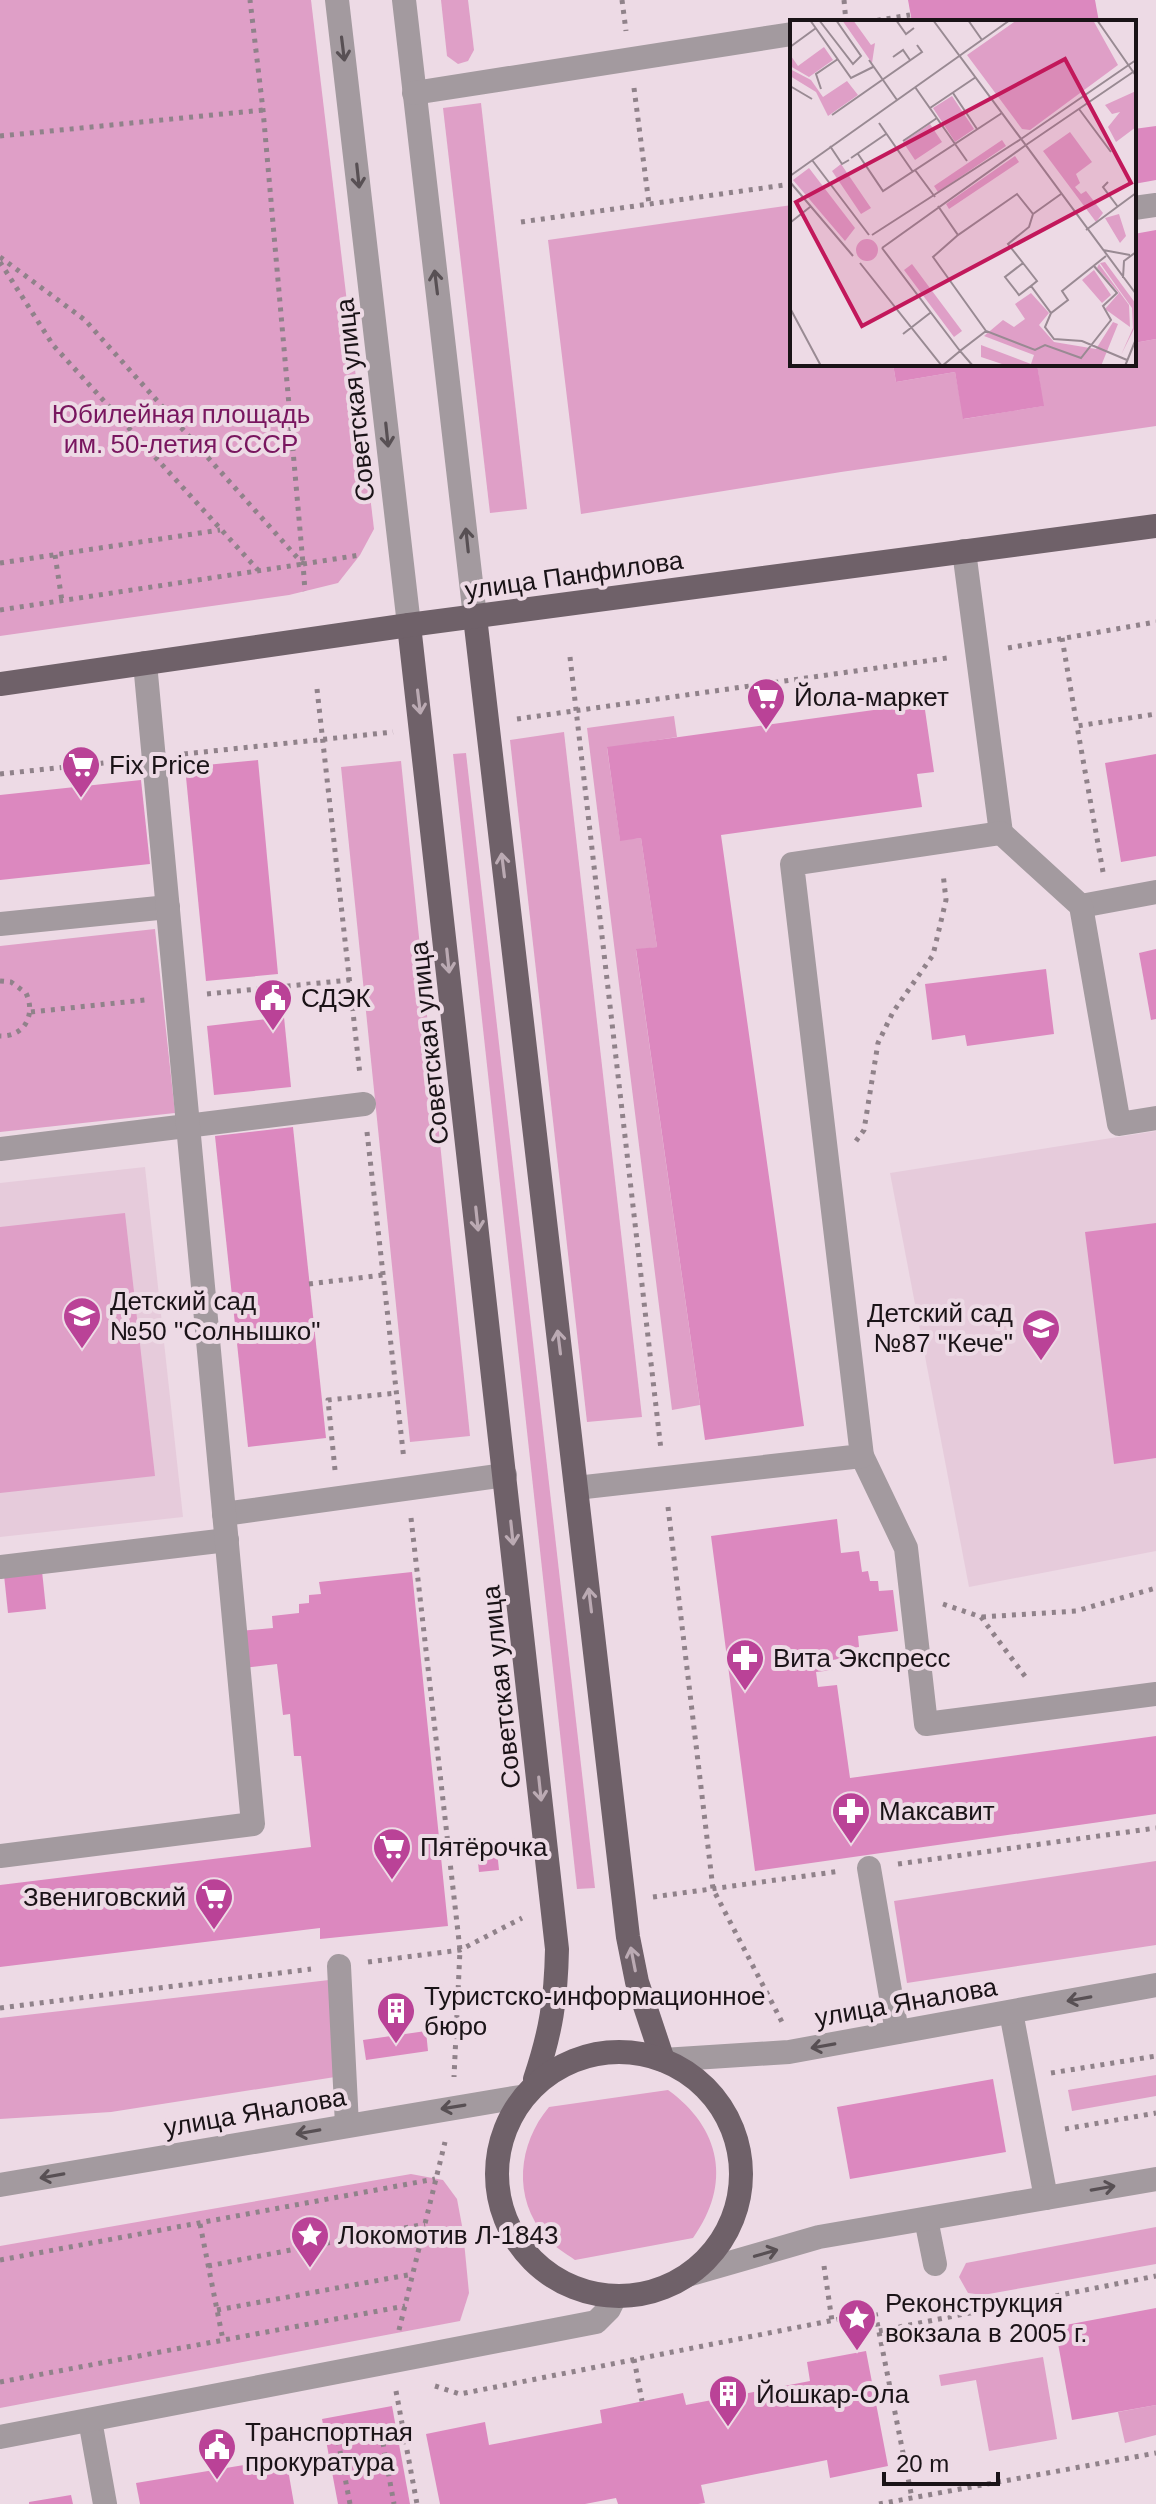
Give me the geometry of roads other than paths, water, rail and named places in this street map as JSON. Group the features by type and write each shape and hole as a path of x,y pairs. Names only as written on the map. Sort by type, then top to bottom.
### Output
{"main road":[{"name":"улица Панфилова","path":"0,684 409,625 1156,526"},
{"path":"475,617 628,1937 637,1982 663,2060"},
{"name":"Советская улица","path":"409,625 557,1949 556,1996 550,2034 528,2088"},
{"path":"617,2052 663,2060 692,2075 718,2101 734,2130 741,2161 740,2193 731,2224 714,2252 691,2274 655,2292 615,2297 576,2289 541,2269 515,2239 500,2207 497,2168 503,2135 528,2088 581,2058 617,2052"}],"street":[{"name":"Советская улица","path":"337,0 409,625"},
{"path":"404,0 475,617"},
{"path":"414,93 790,34"},
{"path":"1136,208 1156,205"},
{"path":"964,551 1001,833 1081,906 1119,1124 1156,1118"},
{"path":"0,1856 253,1824 145,663"},
{"path":"1001,833 792,864 862,1456 906,1548 926,1724 1156,1694"},
{"path":"1081,906 1156,892"},
{"path":"0,924 168,907"},
{"path":"0,1149 364,1104"},
{"path":"576,1488 862,1456"},
{"path":"224,1514 505,1475"},
{"path":"0,1567 227,1540"},
{"path":"869,1868 897,2032"},
{"path":"339,1966 347,2125"},
{"name":"улица Яналова","path":"663,2060 789,2052 1156,1985"},
{"path":"1011,2012 1046,2198"},
{"name":"улица Яналова","path":"0,2185 453,2107 528,2088"},
{"path":"691,2274 819,2237 1156,2179"},
{"path":"926,2219 935,2264"},
{"path":"0,2437 596,2322 609,2309 615,2297"},
{"path":"90,2420 105,2504"}],"place":[{"name":"Йола-маркет","path":"766,731"},
{"name":"Fix Price","path":"81,799"},
{"name":"СДЭК","path":"273,1032"},
{"name":"Детский сад №50 \"Солнышко\"","path":"82,1350"},
{"name":"Детский сад №87 \"Кече\"","path":"1041,1362"},
{"name":"Вита Экспресс","path":"745,1692"},
{"name":"Максавит","path":"851,1845"},
{"name":"Пятёрочка","path":"392,1881"},
{"name":"Звениговский","path":"214,1931"},
{"name":"Туристско-информационное бюро","path":"396,2045"},
{"name":"Локомотив Л-1843","path":"310,2269"},
{"name":"Реконструкция вокзала в 2005 г.","path":"857,2352"},
{"name":"Йошкар-Ола","path":"728,2428"},
{"name":"Транспортная прокуратура","path":"217,2481"}],"park label":[{"name":"Юбилейная площадь им. 50-летия СССР","path":"181,429"}]}
